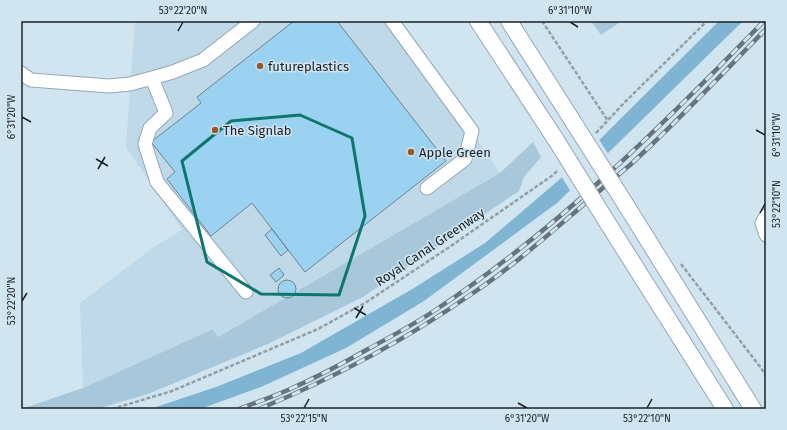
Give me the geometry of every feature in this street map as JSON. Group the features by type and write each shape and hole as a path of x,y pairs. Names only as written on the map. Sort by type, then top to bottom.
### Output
{"main road":[{"path":"478,21 556,140 725,409"},
{"path":"509,21 753,409"}],"street":[{"path":"21,73 31,80 109,86 130,84 173,72 203,60 253,21"},
{"path":"392,21 472,130 465,159 427,188"},
{"path":"150,78 166,113 150,128 144,144 156,182 246,292"},
{"path":"766,216 762,223 766,235"}],"path":[{"path":"542,21 608,121"},
{"path":"592,137 624,103 707,21"},
{"name":"Royal Canal Greenway","path":"112,409 172,391 318,329 365,303 448,248 553,175 559,169"},
{"path":"679,261 766,376"}],"highlighted area":[{"path":"300,115 352,138 365,216 339,295 261,294 207,262 182,161 231,121"}],"shaded area":[{"path":"135,21 396,21 500,173 217,337 213,329 83,388 80,303 151,249 182,230 126,147"},
{"path":"591,21 622,21 601,35"},
{"path":"719,21 743,21 557,203 424,301 346,348 261,387 200,409 150,409 216,387 301,353 414,288 485,243 559,180"},
{"path":"533,142 541,157 524,177 519,191 363,297 268,344 148,394 97,409 21,409 83,388 213,329 218,337 500,173"}],"pier":[{"path":"598,138 609,155 571,192 561,176"}],"building":[{"path":"294,21 337,21 446,161 305,272 252,203 211,236 167,179 175,172 151,142 201,103 197,97"},
{"path":"272,229 288,250 281,256 265,235"},
{"path":"279,268 284,275 276,282 270,275"},
{"path":"283,280 291,280 296,285 294,296 291,298 283,298 278,293 278,285"}],"railway":[{"path":"239,409 288,390 348,360 418,321 479,280 566,211 607,175 687,99 764,21"},
{"path":"259,409 315,384 369,357 448,310 486,284 537,244 630,165 682,115 766,29"}],"place":[{"name":"futureplastics","path":"260,66"},
{"name":"The Signlab","path":"215,130"},
{"name":"Apple Green","path":"411,152"}]}
